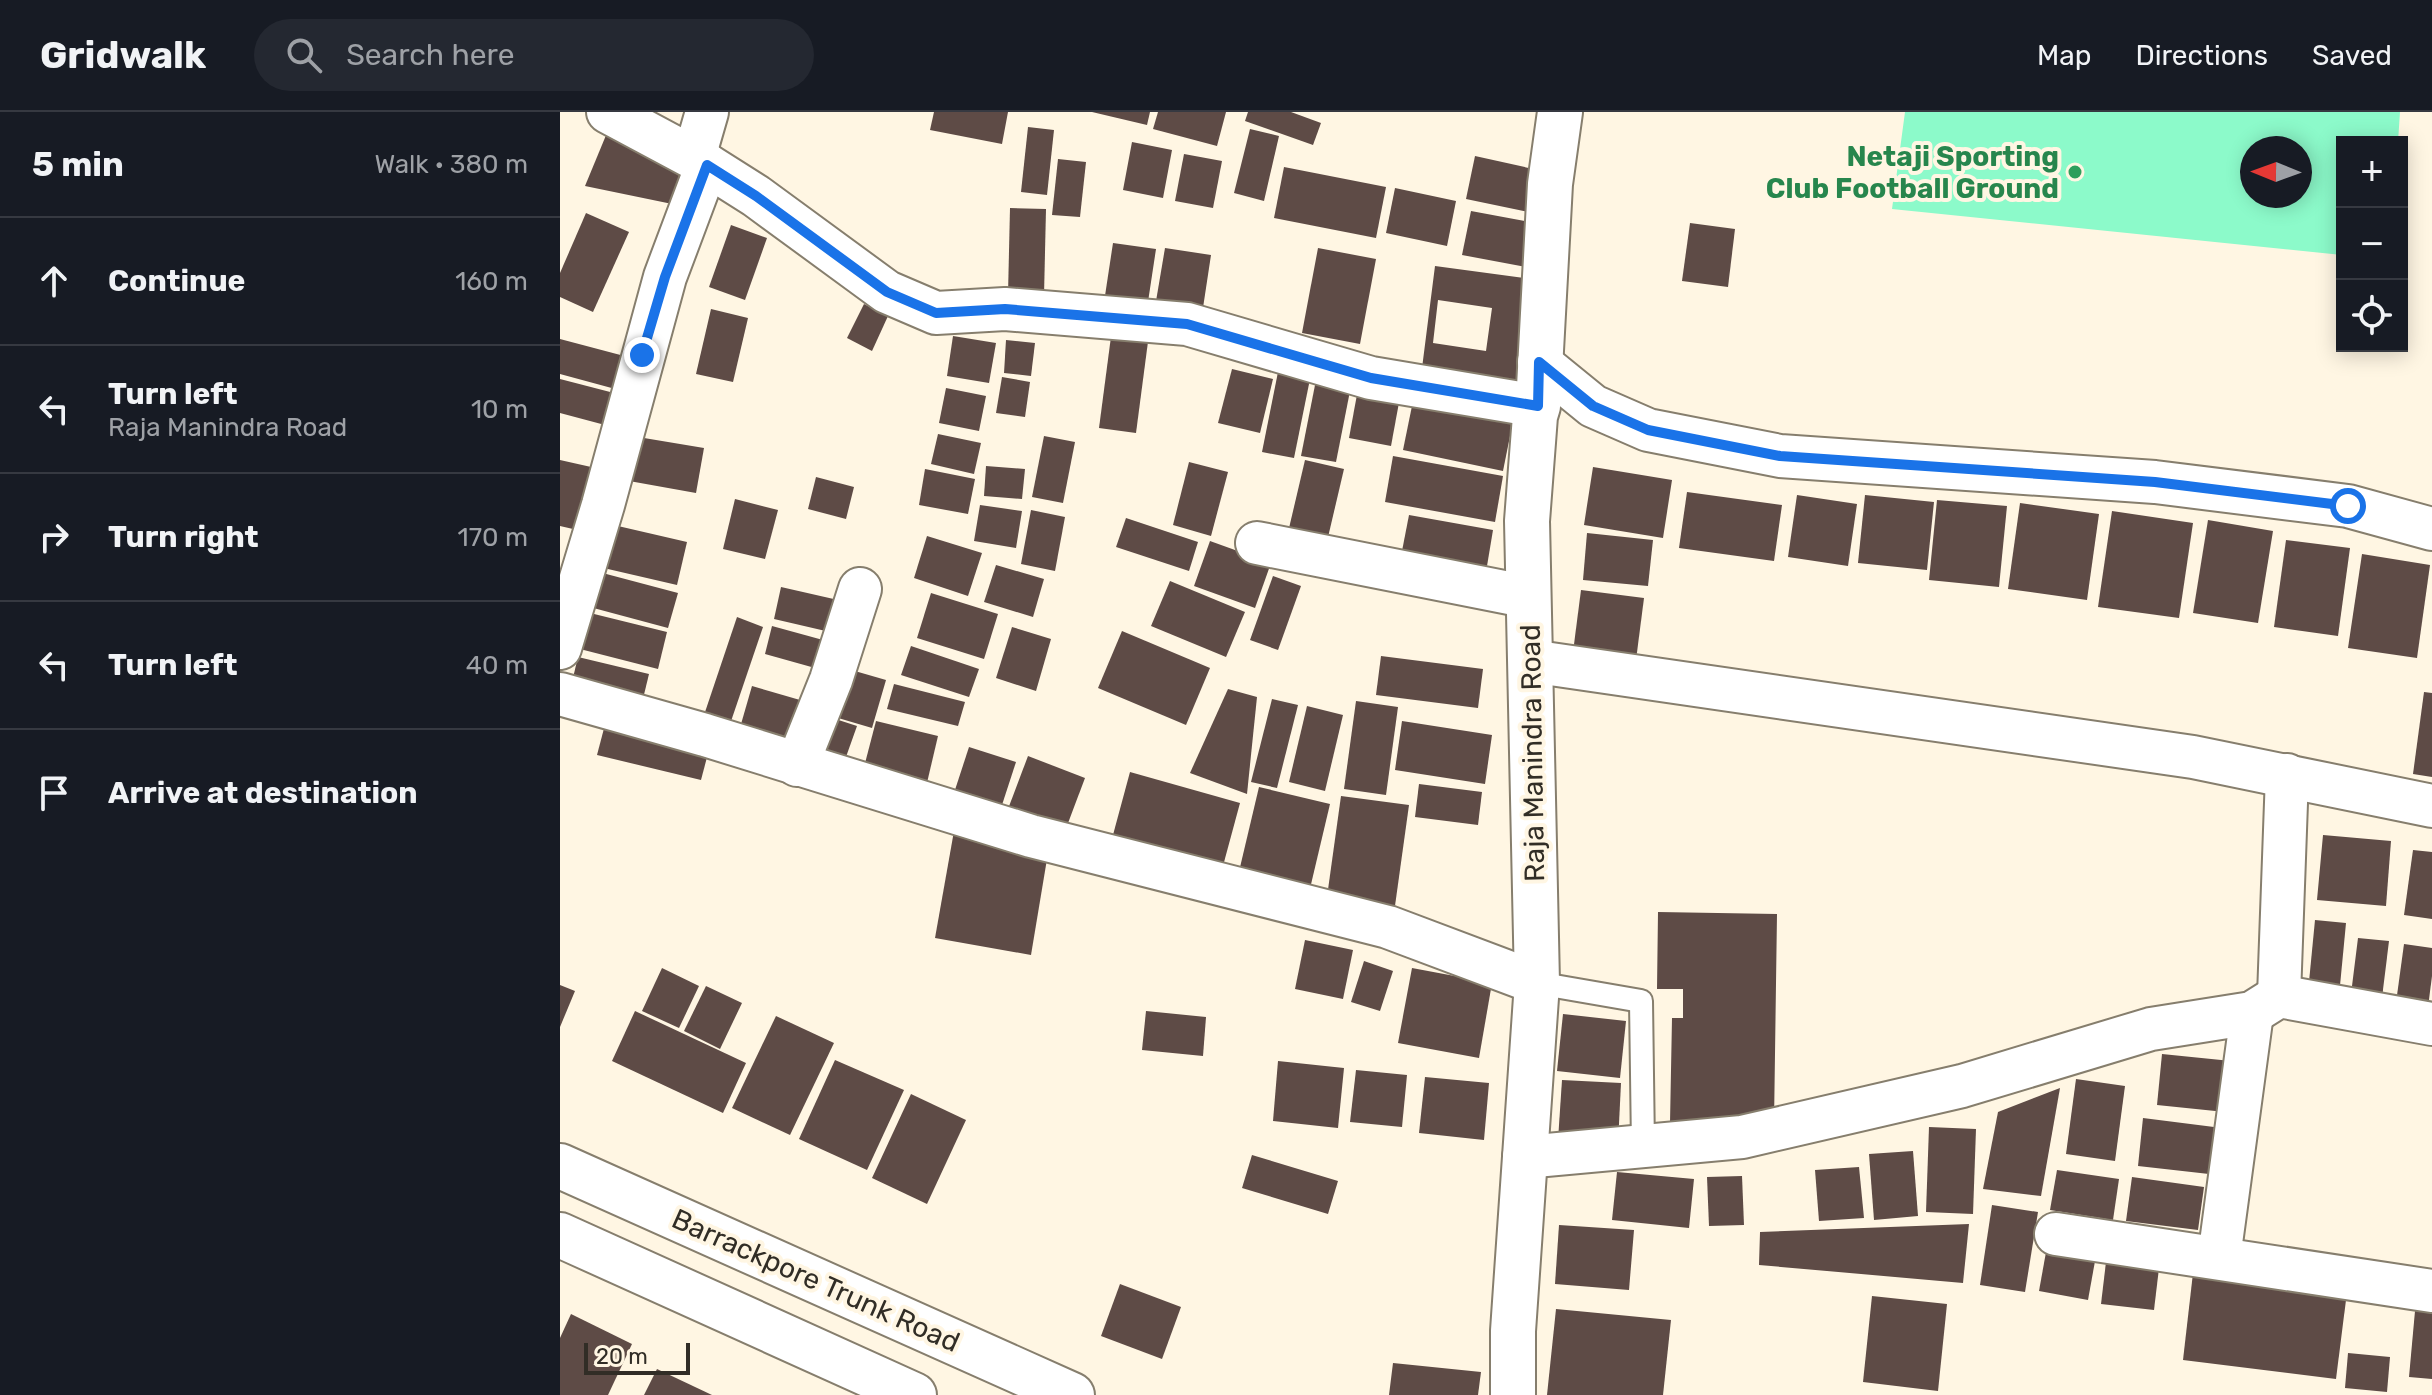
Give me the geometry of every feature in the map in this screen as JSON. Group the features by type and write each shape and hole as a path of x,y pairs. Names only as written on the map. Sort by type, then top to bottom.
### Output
{"street":[{"path":"608,112 700,161 756,196 887,292 936,313 1005,309 1187,324 1371,378 1538,406"},
{"path":"560,648 700,161 707,112"},
{"name":"Raja Manindra Road","path":"1513,1395 1513,1331 1537,983 1527,521 1538,406 1550,184 1560,112"},
{"path":"1539,362 1593,406 1648,430 1780,456 2155,482 2348,506 2432,529"},
{"path":"1257,543 1529,597"},
{"path":"797,765 831,680 860,589"},
{"path":"1530,661 2178,754 2432,806"},
{"path":"560,694 705,735 1031,836 1388,927 1537,983"},
{"path":"2219,1258 2266,1004 2287,775"},
{"path":"1524,1157 1742,1137 1962,1086 2151,1029 2266,1004 2432,1024"},
{"name":"Barrackpore Trunk Road","path":"560,1166 1072,1395"},
{"path":"2056,1234 2432,1291"},
{"path":"560,1235 914,1395"}],"lane":[{"path":"1537,983 1641,1001 1643,1147"}],"green space":[{"name":"Netaji Sporting Club Football Ground","path":"1905,112 2400,112 2398,136 2336,136 2336,254 1892,209"}],"building":[{"path":"934,112 1008,112 1002,144 930,130"},
{"path":"1092,112 1150,112 1147,125"},
{"path":"1158,112 1226,112 1217,146 1153,129"},
{"path":"1248,112 1291,112 1321,123 1313,145 1245,121"},
{"path":"1028,127 1054,130 1047,195 1021,192"},
{"path":"609,128 688,162 677,205 585,186"},
{"path":"1250,129 1279,136 1264,201 1234,193"},
{"path":"1132,142 1172,150 1163,198 1123,190"},
{"path":"1184,154 1222,161 1213,208 1175,201"},
{"path":"1475,156 1547,172 1538,214 1466,199"},
{"path":"1058,159 1086,162 1080,217 1052,215"},
{"path":"1284,167 1386,187 1376,238 1274,218"},
{"path":"1395,188 1456,201 1447,246 1386,233"},
{"path":"1010,208 1046,209 1044,296 1008,295"},
{"path":"1471,211 1540,224 1532,268 1462,255"},
{"path":"586,213 629,232 593,312 560,297 560,273"},
{"path":"1690,223 1735,229 1728,287 1682,281"},
{"path":"731,225 767,238 745,300 709,287"},
{"path":"1113,243 1156,249 1146,315 1103,309"},
{"path":"1165,248 1211,255 1201,321 1154,313"},
{"path":"1318,248 1376,259 1360,344 1302,333"},
{"path":"1435,266 1540,280 1525,390 1421,376","holes":["1438,300 1492,308 1486,351 1433,343"]},
{"path":"864,304 888,316 872,351 847,338"},
{"path":"711,309 748,318 733,382 696,374"},
{"path":"1112,329 1149,334 1136,433 1099,428"},
{"path":"953,336 996,343 989,383 947,376"},
{"path":"560,339 628,357 619,390 560,374"},
{"path":"1006,340 1035,343 1031,376 1004,373"},
{"path":"1232,369 1273,379 1260,433 1218,423"},
{"path":"1278,372 1310,379 1294,458 1262,452"},
{"path":"1002,377 1030,382 1025,417 996,413"},
{"path":"560,379 614,393 605,425 560,413"},
{"path":"1316,380 1351,386 1336,462 1301,456"},
{"path":"946,388 986,396 979,431 939,423"},
{"path":"1358,389 1400,397 1391,446 1349,438"},
{"path":"1413,401 1513,421 1503,471 1403,450"},
{"path":"938,434 981,443 974,474 931,464"},
{"path":"626,435 704,448 696,493 618,479"},
{"path":"1044,436 1075,442 1063,503 1032,497"},
{"path":"1393,456 1503,476 1495,522 1385,502"},
{"path":"560,460 600,469 586,532 560,526"},
{"path":"1305,460 1344,469 1325,550 1286,541"},
{"path":"1189,462 1228,472 1211,536 1173,525"},
{"path":"986,466 1025,469 1022,499 984,496"},
{"path":"1593,467 1672,480 1663,538 1584,525"},
{"path":"925,469 975,479 968,514 919,505"},
{"path":"816,477 854,487 846,519 808,509"},
{"path":"1687,492 1782,505 1774,561 1679,548"},
{"path":"1797,495 1857,504 1848,566 1788,557"},
{"path":"1865,495 1934,502 1927,570 1858,563"},
{"path":"735,499 778,510 765,559 723,549"},
{"path":"1937,500 2007,506 1999,587 1929,580"},
{"path":"2020,503 2099,514 2087,600 2008,589"},
{"path":"980,505 1022,511 1016,548 974,541"},
{"path":"1031,510 1065,517 1055,571 1021,564"},
{"path":"2112,511 2193,523 2179,618 2098,607"},
{"path":"1409,515 1493,530 1487,566 1402,551"},
{"path":"1126,518 1198,542 1189,571 1116,547"},
{"path":"2208,520 2273,531 2258,623 2193,613"},
{"path":"605,523 687,542 677,585 595,566"},
{"path":"1587,533 1653,540 1648,586 1583,580"},
{"path":"927,536 982,553 968,596 914,578"},
{"path":"2286,540 2350,548 2338,636 2274,627"},
{"path":"1210,541 1271,563 1255,608 1194,586"},
{"path":"2362,554 2430,565 2417,658 2348,648"},
{"path":"996,565 1044,579 1033,617 984,602"},
{"path":"595,571 678,593 668,628 586,606"},
{"path":"1273,576 1301,586 1278,650 1250,640"},
{"path":"1170,581 1245,612 1226,657 1151,626"},
{"path":"781,587 838,600 830,632 774,619"},
{"path":"1581,590 1644,598 1636,660 1573,652"},
{"path":"931,593 998,614 984,659 917,638"},
{"path":"586,612 667,632 658,669 576,648"},
{"path":"737,617 763,627 727,733 701,724"},
{"path":"772,626 823,640 815,668 765,654"},
{"path":"1012,627 1051,639 1036,691 996,678"},
{"path":"1122,631 1210,668 1186,725 1098,688"},
{"path":"911,646 979,669 969,697 901,675"},
{"path":"1381,656 1483,669 1478,708 1376,695"},
{"path":"578,657 649,674 641,707 570,690"},
{"path":"841,667 886,680 872,728 828,715"},
{"path":"894,684 965,702 958,726 887,709"},
{"path":"752,686 800,700 786,752 737,738"},
{"path":"1228,689 1257,697 1247,794 1190,773"},
{"path":"2424,692 2432,693 2432,777 2413,774"},
{"path":"1272,699 1298,705 1277,788 1251,782"},
{"path":"1356,701 1398,707 1386,795 1344,789"},
{"path":"1307,706 1343,715 1325,791 1289,782"},
{"path":"820,714 857,726 841,771 805,759"},
{"path":"607,717 711,742 701,780 597,755"},
{"path":"876,721 938,736 926,787 863,771"},
{"path":"1402,721 1492,735 1485,784 1395,770"},
{"path":"969,747 1016,762 1001,808 954,793"},
{"path":"1028,756 1085,778 1062,839 1005,817"},
{"path":"1130,772 1240,803 1220,877 1110,846"},
{"path":"1419,784 1482,792 1478,825 1415,817"},
{"path":"1259,787 1330,804 1308,897 1237,880"},
{"path":"1341,796 1409,805 1394,913 1326,904"},
{"path":"954,831 1049,847 1031,955 935,938"},
{"path":"2323,835 2391,841 2386,906 2317,900"},
{"path":"2413,850 2432,852 2432,919 2404,915"},
{"path":"1658,912 1777,914 1774,1124 1670,1123 1672,1018 1683,1018 1683,989 1657,989"},
{"path":"2315,920 2346,923 2339,996 2308,992"},
{"path":"2358,938 2389,941 2381,1006 2350,1002"},
{"path":"1305,940 1353,950 1343,999 1295,989"},
{"path":"2404,944 2432,948 2427,1015 2395,1010"},
{"path":"1364,961 1393,971 1380,1011 1351,1002"},
{"path":"662,968 699,986 679,1028 642,1011"},
{"path":"1412,968 1492,983 1479,1058 1398,1043"},
{"path":"560,985 575,991 560,1027"},
{"path":"706,986 742,1003 720,1049 684,1031"},
{"path":"635,1011 746,1063 723,1113 612,1061"},
{"path":"1146,1011 1206,1017 1203,1056 1142,1050"},
{"path":"1563,1014 1626,1021 1620,1078 1557,1071"},
{"path":"776,1016 834,1043 790,1135 732,1108"},
{"path":"2162,1054 2231,1061 2225,1112 2157,1105"},
{"path":"835,1060 904,1090 867,1170 799,1139"},
{"path":"1278,1061 1344,1068 1338,1128 1273,1121"},
{"path":"1356,1070 1407,1075 1402,1127 1350,1122"},
{"path":"1425,1077 1489,1083 1484,1140 1419,1133"},
{"path":"2076,1079 2125,1086 2115,1161 2066,1154"},
{"path":"1562,1080 1621,1083 1618,1144 1558,1140"},
{"path":"2060,1088 2041,1196 1983,1189 1998,1112"},
{"path":"911,1094 966,1120 927,1204 872,1178"},
{"path":"2143,1118 2214,1127 2209,1174 2138,1166"},
{"path":"1929,1127 1976,1129 1973,1214 1926,1212"},
{"path":"1913,1151 1918,1216 1874,1220 1869,1154"},
{"path":"1252,1155 1338,1181 1328,1214 1242,1188"},
{"path":"1859,1167 1864,1218 1819,1221 1815,1170"},
{"path":"2057,1170 2119,1179 2113,1220 2050,1210"},
{"path":"1617,1172 1694,1179 1689,1228 1612,1220"},
{"path":"1742,1176 1744,1225 1709,1226 1707,1177"},
{"path":"2132,1177 2204,1187 2198,1230 2126,1221"},
{"path":"1992,1205 2038,1212 2025,1292 1980,1285"},
{"path":"1969,1224 1963,1283 1759,1265 1760,1232"},
{"path":"1559,1225 1634,1230 1629,1290 1555,1284"},
{"path":"2048,1241 2097,1250 2088,1300 2039,1291"},
{"path":"2106,1262 2159,1268 2154,1310 2101,1304"},
{"path":"2193,1273 2347,1292 2336,1379 2183,1360"},
{"path":"1120,1284 1181,1307 1162,1359 1101,1336"},
{"path":"1872,1296 1947,1304 1938,1391 1863,1382"},
{"path":"2416,1300 2432,1301 2432,1379 2409,1377"},
{"path":"1556,1309 1671,1320 1663,1395 1547,1395"},
{"path":"571,1314 632,1344 608,1395 560,1395 560,1338"},
{"path":"2348,1353 2390,1357 2387,1392 2345,1388"},
{"path":"1393,1363 1481,1372 1478,1395 1389,1395"},
{"path":"657,1369 712,1395 644,1395"}],"place":[{"name":"Netaji Sporting Club Football Ground","path":"2075,172"}],"route":[{"path":"642,355 665,277 707,165 756,196 887,292 936,313 1005,309 1187,324 1371,378 1538,406 1539,362 1593,406 1648,430 1780,456 2155,482 2348,506"}]}
